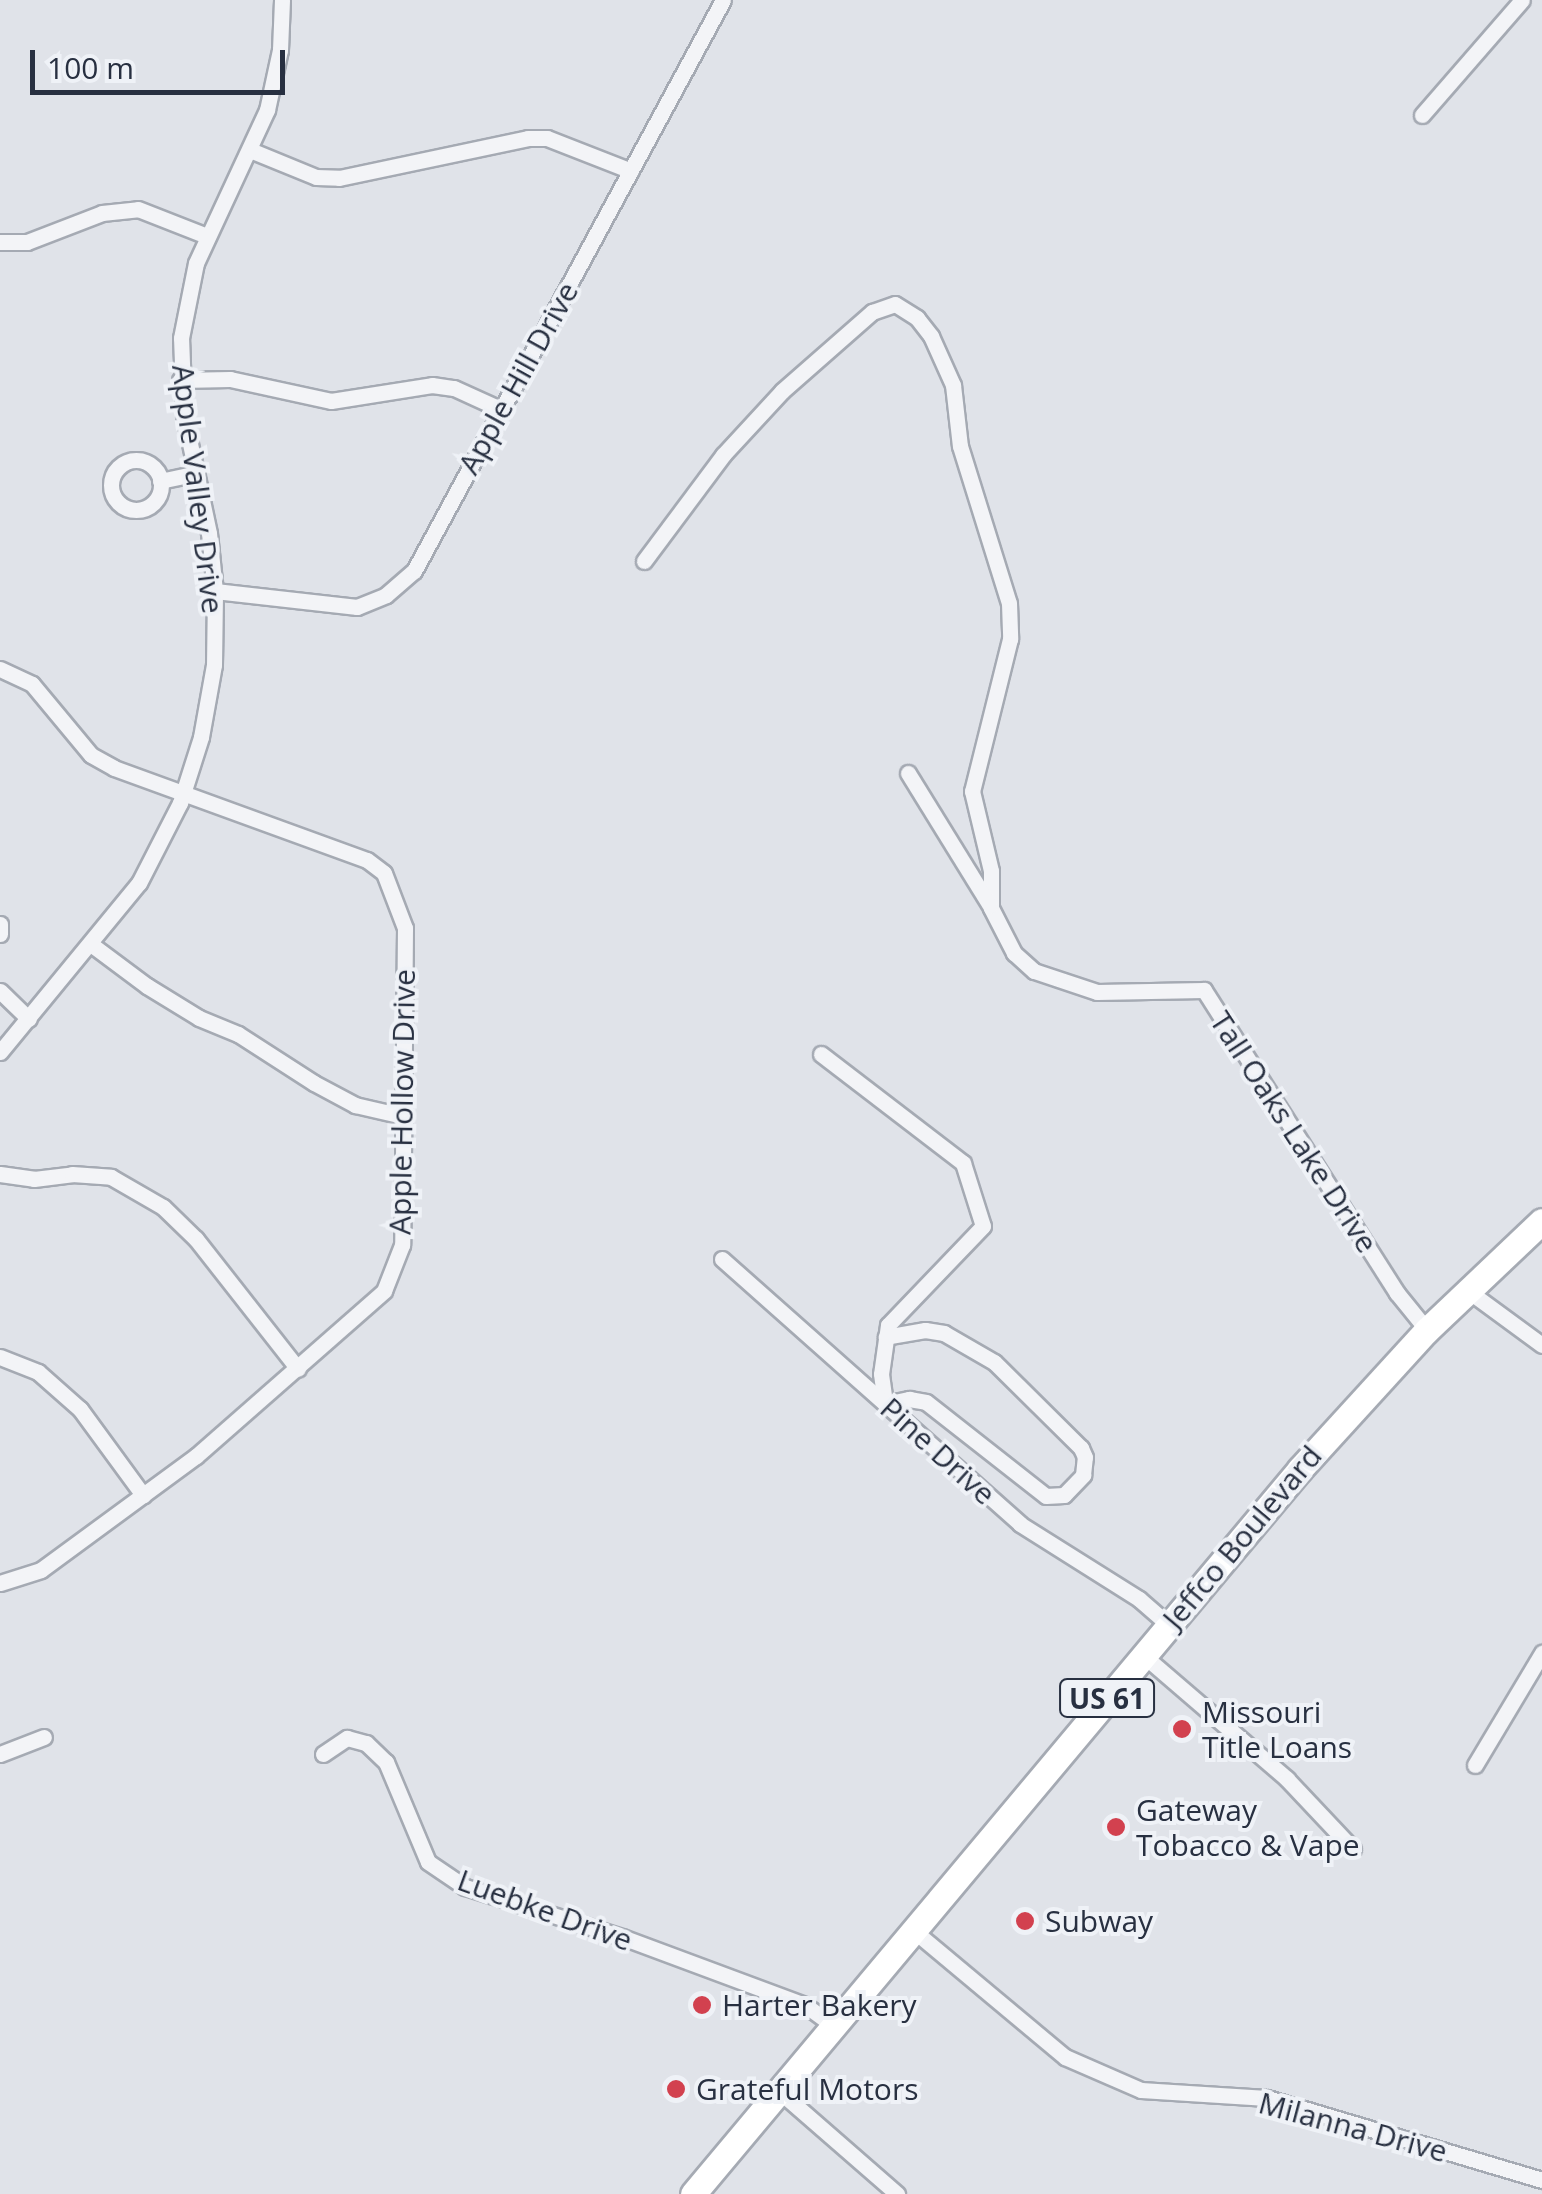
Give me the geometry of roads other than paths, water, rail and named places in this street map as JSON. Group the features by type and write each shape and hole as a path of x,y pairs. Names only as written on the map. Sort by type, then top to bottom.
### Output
{"main road":[{"name":"Jeffco Boulevard","path":"693,2194 1320,1446 1427,1330 1542,1221"}],"street":[{"name":"Apple Valley Drive","path":"0,1052 92,945 151,862 184,792 209,703 215,591 180,380 186,301 207,236 250,150 274,80 282,0"},
{"name":"Apple Hill Drive","path":"215,591 357,608 386,594 414,570 722,0"},
{"path":"1422,115 1522,0"},
{"path":"250,150 316,177 339,178 528,138 547,138 631,171"},
{"path":"0,242 26,242 102,212 138,210 207,236"},
{"name":"Tall Oaks Lake Drive","path":"644,561 722,455 782,390 872,312 895,304 917,318 932,336 953,385 960,446 1009,603 1010,639 972,791 991,871 991,908"},
{"path":"180,380 230,379 331,401 432,385 454,388 500,409"},
{"path":"160,481 197,473"},
{"name":"Apple Hollow Drive","path":"0,670 32,684 91,755 114,768 367,860 384,873 405,928 402,1245 384,1290 298,1369 143,1495 41,1570 0,1583"},
{"name":"Tall Oaks Lake Drive","path":"908,772 1014,953 1034,971 1098,992 1204,990 1397,1293 1427,1330"},
{"path":"0,924 0,934"},
{"path":"92,945 186,1010 238,1034 355,1106 403,1116"},
{"path":"0,991 29,1019"},
{"path":"821,1054 963,1163 983,1226 888,1325 886,1337 880,1374 886,1404 926,1402 1046,1496 1064,1494 1083,1475 1085,1456 1081,1448 994,1362 944,1333 924,1330 886,1337"},
{"path":"0,1174 34,1179 72,1174 111,1177 163,1207 196,1240 298,1369"},
{"name":"Pine Drive","path":"722,1259 1020,1524 1139,1600 1168,1624"},
{"path":"1467,1290 1542,1346"},
{"path":"0,1357 38,1372 80,1409 143,1495"},
{"path":"1475,1764 1542,1653"},
{"path":"1143,1655 1287,1779 1352,1849"},
{"path":"0,1754 44,1737"},
{"name":"Luebke Drive","path":"324,1754 347,1738 366,1743 386,1762 416,1843 428,1862 465,1887 622,1937 805,2004 834,2026"},
{"name":"Milanna Drive","path":"913,1930 1065,2057 1141,2090 1267,2098 1542,2180"},
{"path":"779,2091 897,2194"}],"place":[{"name":"Missouri Title Loans","path":"1182,1729"},
{"name":"Gateway Tobacco & Vape","path":"1116,1827"},
{"name":"Subway","path":"1025,1921"},
{"name":"Harter Bakery","path":"702,2005"},
{"name":"Grateful Motors","path":"676,2089"}]}
